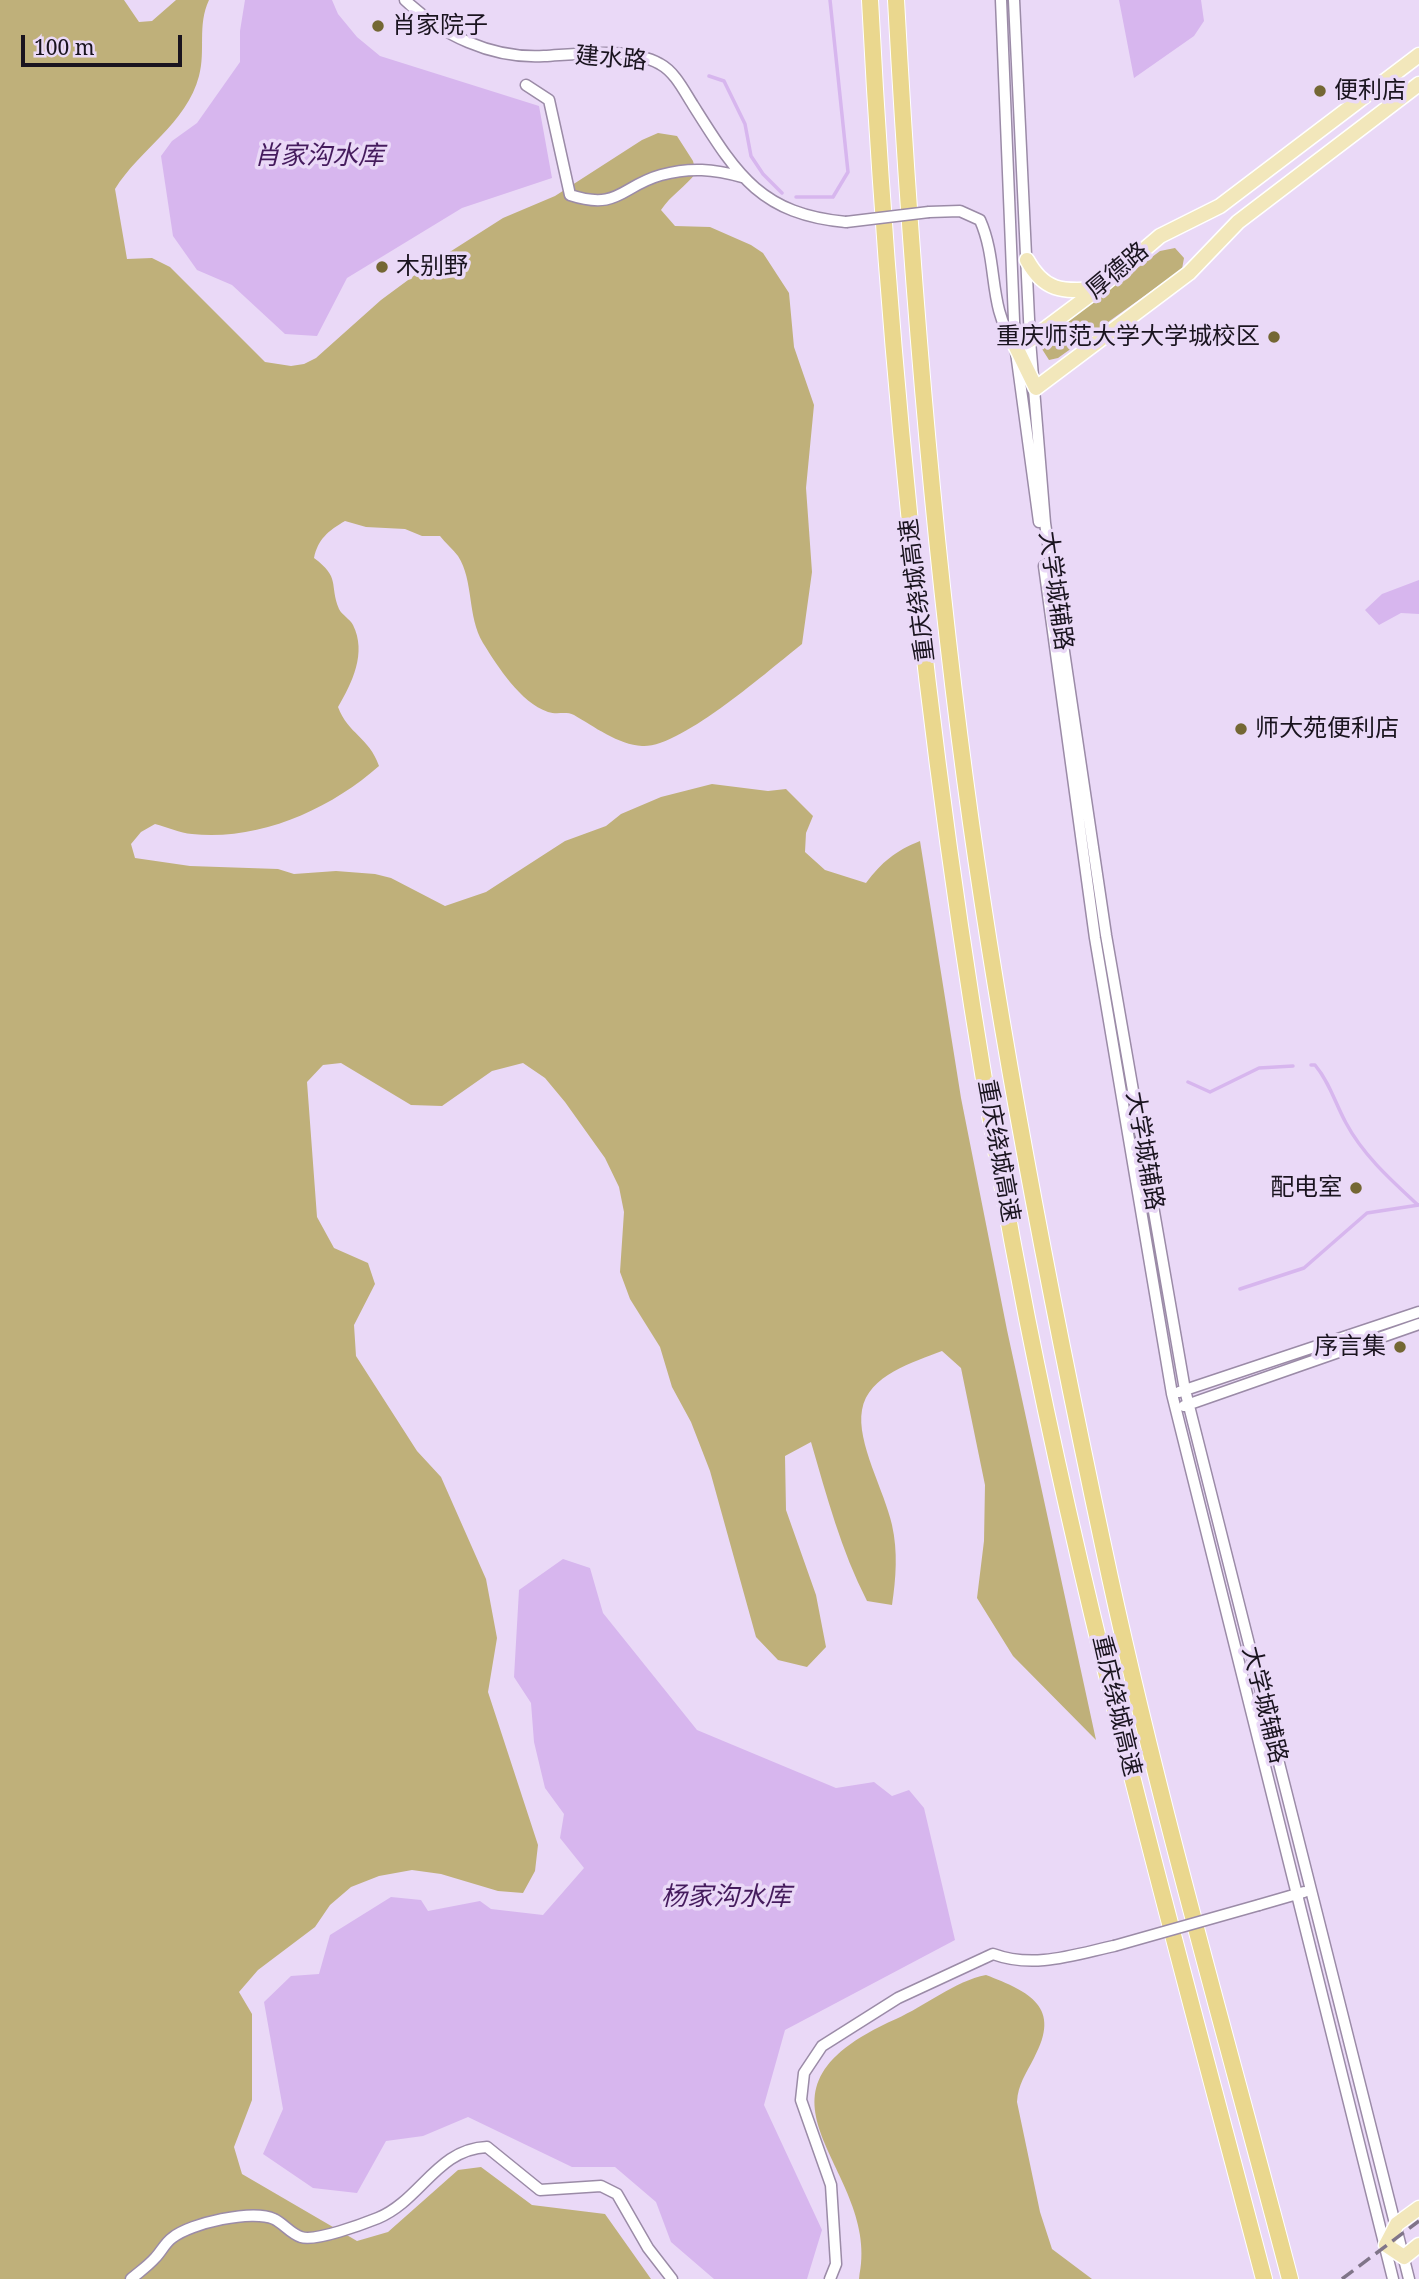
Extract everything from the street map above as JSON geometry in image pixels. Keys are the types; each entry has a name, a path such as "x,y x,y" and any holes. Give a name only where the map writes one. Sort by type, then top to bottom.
{"highway":[{"name":"重庆绕城高速","path":"870,0 877,138 909,520 946,827 987,1089 1027,1319 1081,1558 1139,1802 1264,2279"},
{"name":"重庆绕城高速","path":"896,0 934,516 971,823 1010,1068 1104,1550 1163,1797 1290,2279"}],"main road":[{"name":"厚德路","path":"1015,345 1030,340 1098,289 1160,236 1220,206 1419,55"},
{"name":"厚德路","path":"1036,388 1189,273 1238,222 1419,84"},
{"path":"1027,260 1034,274 1049,287 1075,291 1098,289"},
{"path":"1015,345 1036,388"},
{"path":"1419,2208 1397,2224 1386,2245 1404,2257 1419,2245"}],"street":[{"name":"建水路","path":"405,0 428,22 458,40 540,57 590,52 651,59 663,65 676,79 742,177 763,196 813,219 846,222 960,211 980,220 988,236 1001,325 1015,345"},
{"name":"大学城辅路","path":"1001,0 1015,345 1095,938 1172,1394 1304,1892 1397,2224 1409,2279"},
{"name":"大学城辅路","path":"1014,0 1030,340 1045,523 1104,921 1185,1390 1393,2279"},
{"path":"526,85 550,100 570,195 586,200 609,201 658,176 686,169 715,169 742,177"},
{"path":"1172,1394 1419,1312"},
{"path":"1175,1409 1419,1324"},
{"path":"830,2279 835,2264 831,2185 801,2100 804,2073 822,2046 898,1998 993,1954 1010,1960 1040,1962 1114,1946 1304,1892"},
{"path":"131,2279 153,2261 172,2237 204,2222 260,2215 274,2219 301,2237 317,2237 379,2218 400,2206 449,2159 467,2148 486,2147 540,2190 601,2186 617,2194 649,2248 672,2279"}],"shaded area":[{"path":"0,0 124,0 139,22 152,21 176,0 209,0 203,19 201,67 193,93 173,122 115,189 127,259 152,258 170,267 265,362 291,366 316,358 381,300 423,269 503,218 555,196 642,140 658,133 677,136 693,161 696,173 661,210 675,226 710,227 751,245 763,253 789,293 794,347 814,405 806,488 812,572 802,644 701,722 658,744 633,745 606,734 574,715 548,712 519,692 483,643 475,622 463,566 458,556 440,536 422,536 405,529 366,527 345,521 325,536 314,558 331,576 339,609 352,623 359,646 356,668 338,707 347,724 370,748 379,766 316,809 267,827 217,835 187,833 155,824 141,832 131,844 135,858 190,866 278,869 294,874 336,871 375,874 391,878 445,906 486,892 565,841 606,826 621,814 661,797 712,784 768,791 786,789 813,816 806,833 805,852 825,870 866,883 890,858 920,841 961,1098 1007,1330 1096,1740 1013,1656 977,1598 984,1541 985,1485 961,1368 942,1351 906,1365 883,1379 866,1398 862,1410 863,1437 894,1535 896,1565 892,1605 867,1601 842,1543 811,1442 785,1456 786,1510 816,1595 826,1647 807,1667 778,1660 756,1637 710,1471 691,1422 672,1387 660,1347 630,1299 620,1272 624,1212 619,1187 605,1158 565,1102 545,1078 523,1063 492,1071 442,1106 411,1105 341,1063 323,1065 307,1082 317,1217 334,1248 368,1263 375,1284 354,1325 356,1356 417,1451 441,1477 486,1579 497,1638 488,1692 538,1845 535,1871 523,1893 498,1891 441,1874 412,1870 379,1876 351,1887 330,1905 315,1927 258,1970 239,1992 252,2014 252,2100 234,2147 242,2174 357,2241 388,2232 458,2170 481,2167 532,2205 605,2214 651,2279 0,2279"},
{"path":"1175,248 1184,258 1182,269 1058,358 1049,360 1042,349 1047,336 1160,251"},
{"path":"986,1975 1028,1995 1043,2014 1042,2040 1021,2084 1017,2102 1040,2212 1052,2249 1092,2279 859,2279 861,2239 851,2202 822,2136 815,2106 820,2076 846,2048 952,1988"}],"water":[{"name":"肖家沟水库","path":"245,0 332,0 338,14 357,37 380,56 539,106 552,178 462,208 347,278 317,336 285,334 232,285 197,270 173,236 161,156 172,141 197,123 240,62 240,31"},
{"path":"1119,0 1201,0 1204,21 1194,36 1134,78"},
{"path":"1419,580 1419,614 1401,613 1379,625 1365,610 1382,594"},
{"name":"杨家沟水库","path":"563,1559 590,1568 603,1613 697,1730 836,1788 874,1782 892,1796 909,1790 924,1808 955,1940 785,2030 764,2105 822,2230 807,2279 714,2279 671,2242 656,2202 615,2167 572,2167 468,2117 423,2136 386,2141 357,2193 313,2188 263,2154 283,2109 264,2002 291,1976 319,1974 330,1935 391,1897 421,1900 428,1911 480,1901 491,1909 543,1915 584,1868 560,1838 564,1814 545,1788 534,1742 531,1703 514,1677 519,1590"}],"waterway":[{"path":"796,197 833,197 848,172 830,0"},
{"path":"709,76 724,81 745,124 751,156 763,174 782,193"},
{"path":"1311,1065 1315,1065 1325,1079 1346,1123 1361,1146 1378,1167 1418,1205"},
{"path":"1188,1082 1210,1092 1259,1068 1293,1066"},
{"path":"1240,1289 1304,1268 1367,1213 1419,1205"}],"railway":[{"path":"1342,2279 1419,2221"}],"place":[{"name":"肖家院子","path":"378,26"},
{"name":"便利店","path":"1320,91"},
{"name":"木别野","path":"382,267"},
{"name":"重庆师范大学大学城校区","path":"1274,337"},
{"name":"师大苑便利店","path":"1241,729"},
{"name":"配电室","path":"1356,1188"},
{"name":"序言集","path":"1400,1347"}]}
